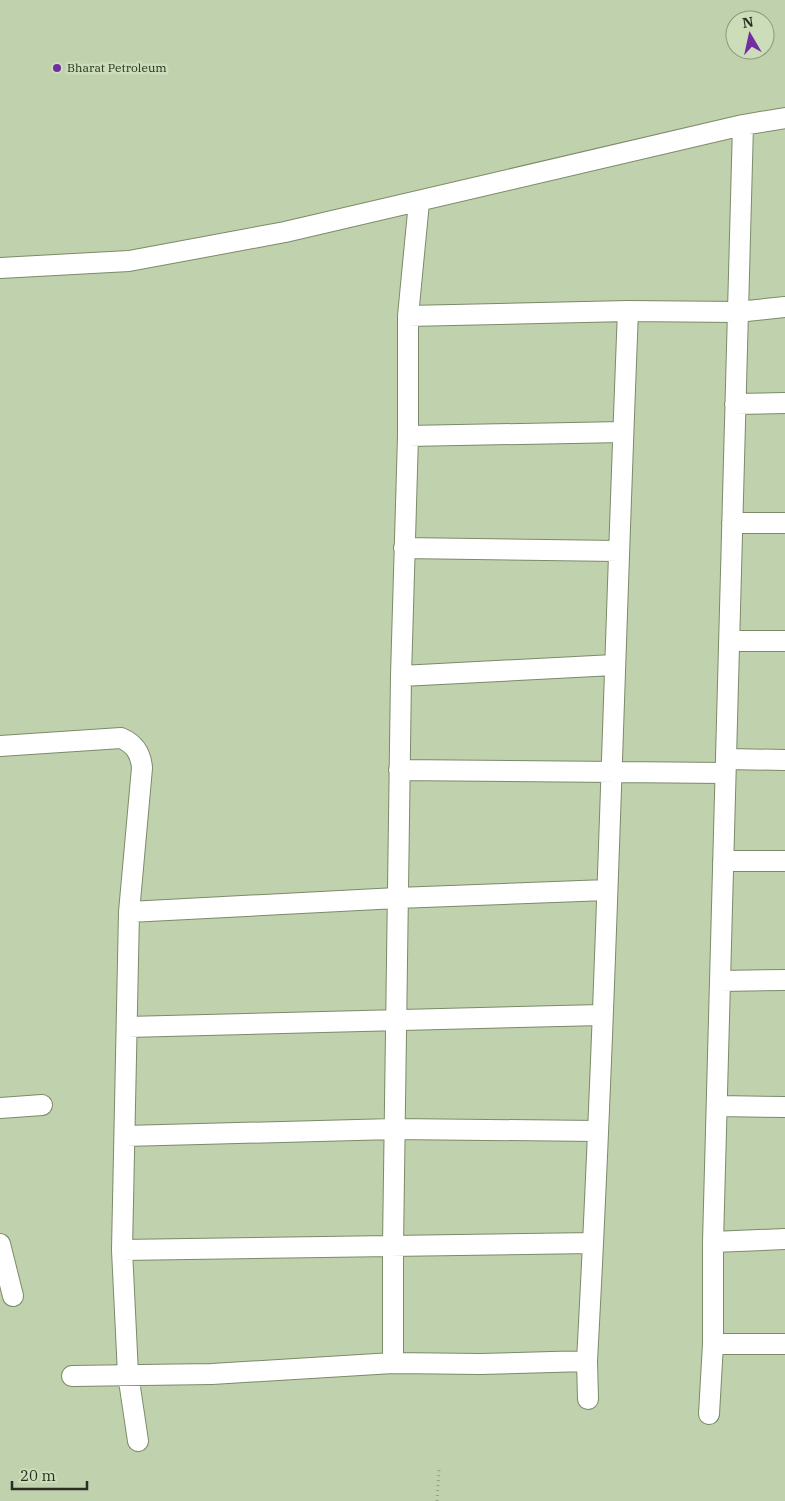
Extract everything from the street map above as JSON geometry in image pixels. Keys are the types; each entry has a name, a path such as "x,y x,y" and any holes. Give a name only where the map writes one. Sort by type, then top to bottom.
{"street":[{"path":"0,268 128,261 285,232 743,125 785,118"},
{"path":"709,1414 713,1344 713,1242 743,125"},
{"path":"394,1363 394,1129 400,676 408,436 408,316 419,202"},
{"path":"408,316 628,311 738,312 785,307"},
{"path":"588,1399 587,1361 608,890 614,666 628,311"},
{"path":"735,404 785,403"},
{"path":"408,436 623,432"},
{"path":"732,523 785,523"},
{"path":"404,548 618,551"},
{"path":"729,641 785,641"},
{"path":"400,676 614,666"},
{"path":"0,746 121,738 134,746 139,754 142,768 129,912 122,1250 128,1374 138,1441"},
{"path":"399,770 611,771 725,766 785,760"},
{"path":"723,861 785,861"},
{"path":"129,912 397,898 608,890"},
{"path":"720,981 785,980"},
{"path":"127,1027 602,1015"},
{"path":"0,1108 42,1105"},
{"path":"717,1106 785,1107"},
{"path":"125,1136 394,1129 597,1131"},
{"path":"713,1242 785,1240"},
{"path":"122,1250 593,1243"},
{"path":"0,1244 13,1296"},
{"path":"713,1344 785,1344"},
{"path":"72,1376 212,1374 394,1363 480,1364 587,1361"}],"path":[{"path":"437,1501 439,1470"}],"place":[{"name":"Bharat Petroleum","path":"57,68"}]}
